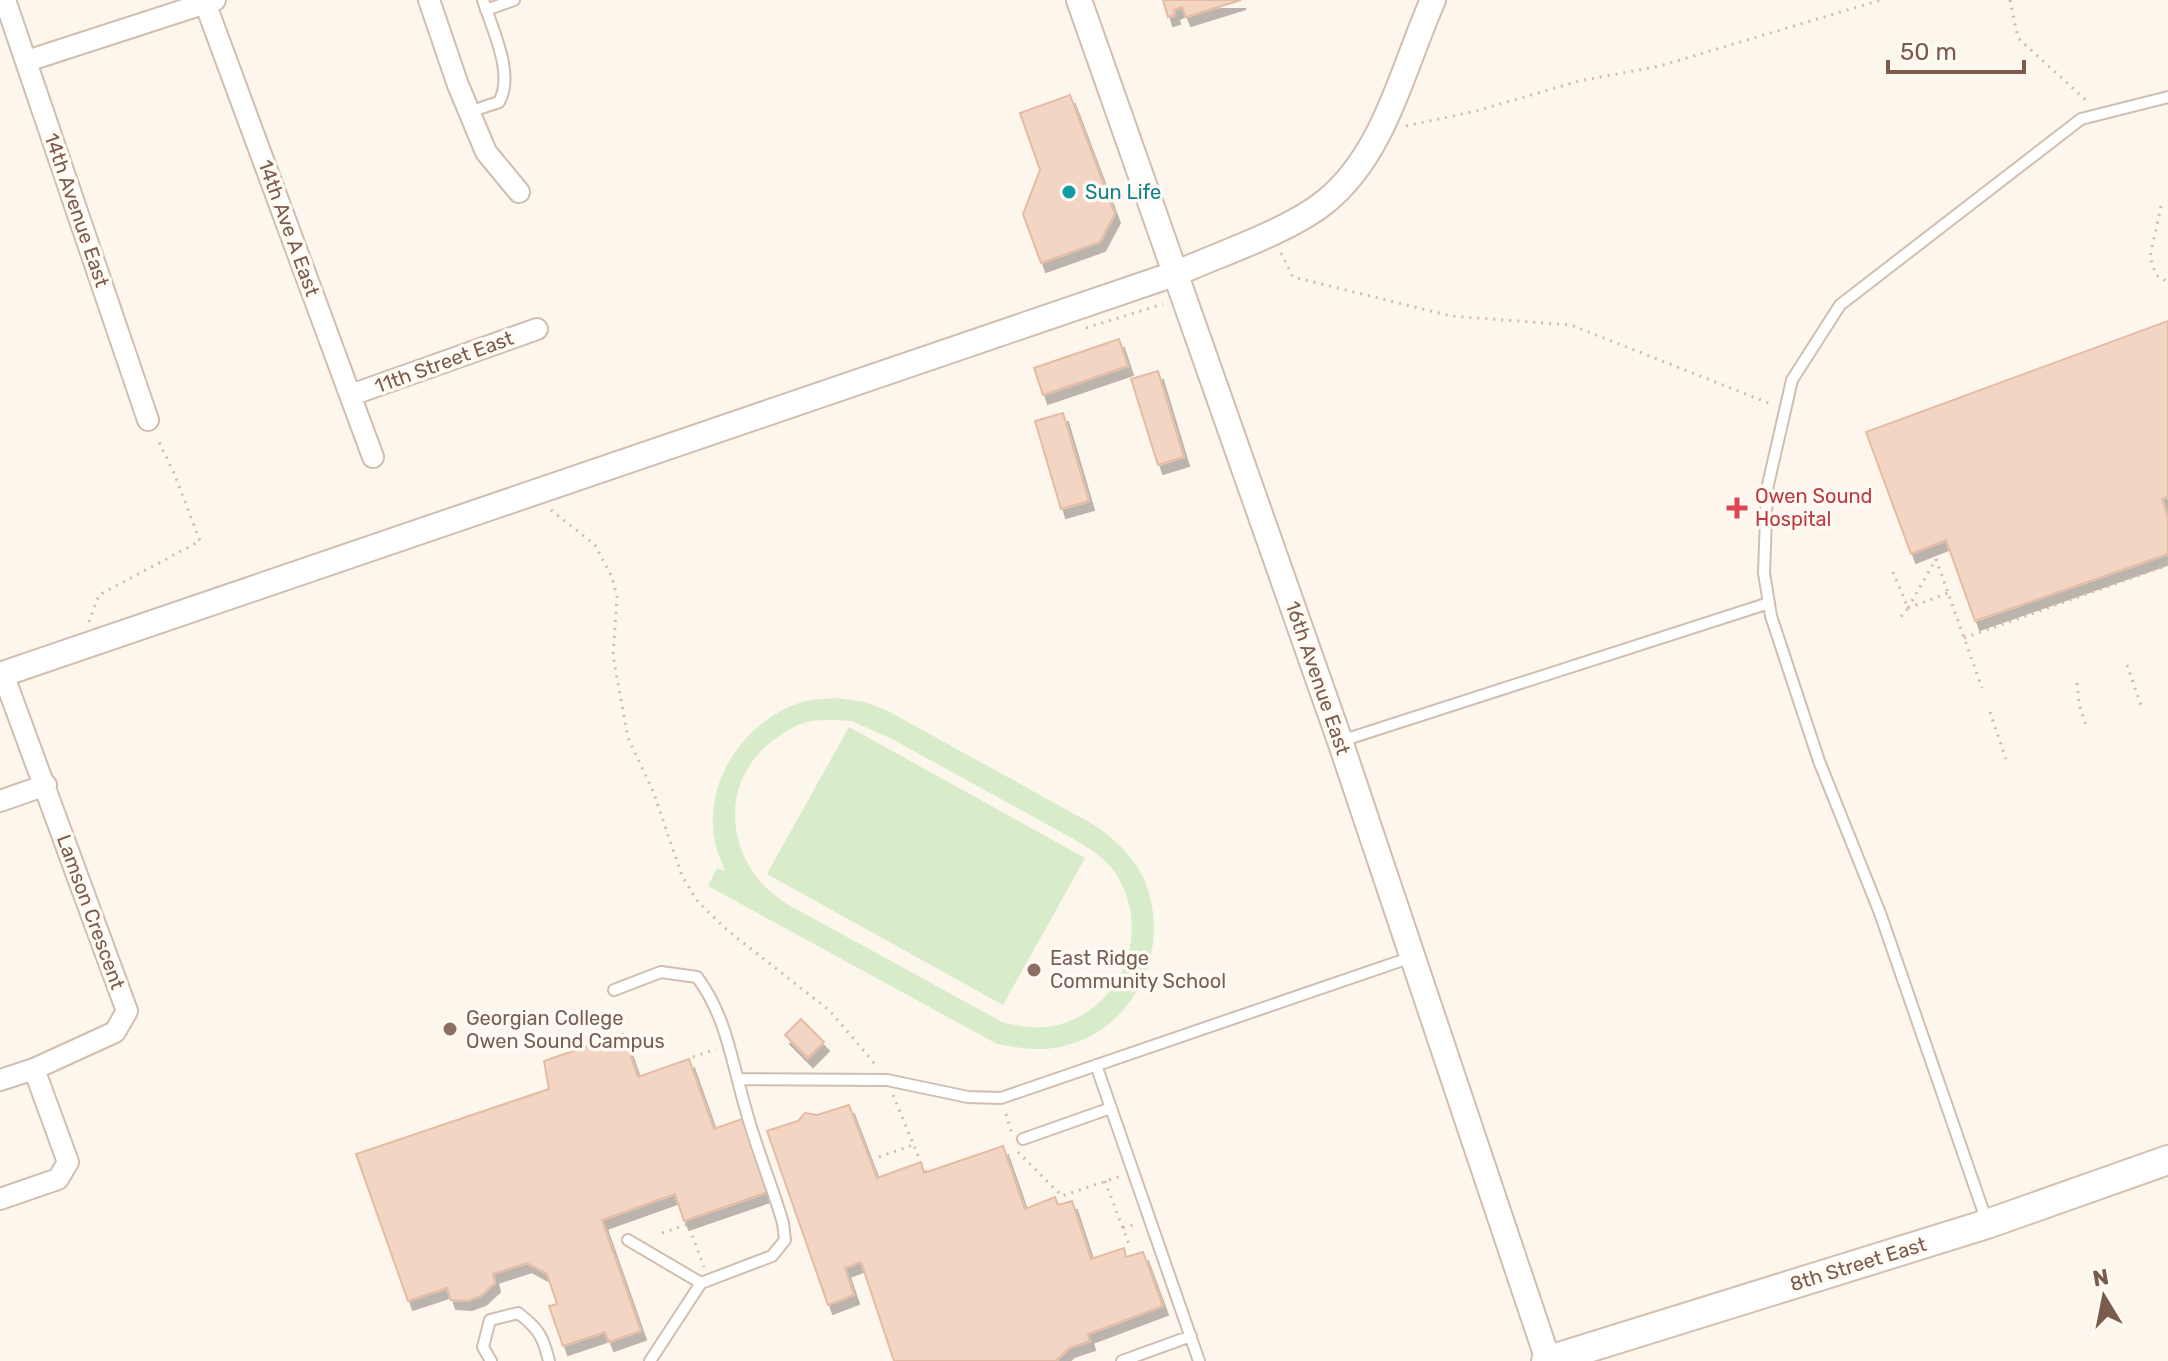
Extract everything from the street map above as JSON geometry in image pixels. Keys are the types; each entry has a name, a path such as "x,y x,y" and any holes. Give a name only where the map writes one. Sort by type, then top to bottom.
{"main road":[{"name":"8th Street East","path":"1547,1361 1987,1224 2168,1160"}],"street":[{"name":"14th Avenue East","path":"5,0 148,420"},
{"path":"429,0 486,152 519,192"},
{"name":"16th Avenue East","path":"1079,0 1340,741 1547,1361"},
{"path":"1,674 1177,273 1295,221 1325,202 1350,175 1377,133 1433,0"},
{"path":"27,61 208,1"},
{"name":"14th Ave A East","path":"208,1 373,457"},
{"name":"11th Street East","path":"351,395 537,329"},
{"name":"Lamson Crescent","path":"0,1080 34,1069 115,1032 127,1011 46,785 1,674"},
{"path":"0,801 46,785"},
{"path":"0,1199 58,1179 68,1162 34,1069"}],"lane":[{"path":"469,112 499,102 505,91 506,75 484,5 514,0"},
{"path":"1987,1224 1880,913 1819,761 1769,603 1764,573 1767,489 1792,380 1840,305 2081,119 2168,97"},
{"path":"1340,741 1769,603"},
{"path":"738,1079 887,1080 968,1097 1001,1098 1412,957"},
{"path":"614,990 661,972 697,977 720,1014 746,1112 783,1223 785,1240 772,1256 705,1281 650,1361"},
{"path":"1096,1065 1199,1361"},
{"path":"1018,1138 1111,1108"},
{"path":"628,1240 705,1281"},
{"path":"491,1361 483,1347 490,1320 518,1313 536,1327 549,1361"},
{"path":"1122,1361 1191,1336"}],"path":[{"path":"1377,133 1476,111 1579,81 1660,66 1881,0"},
{"path":"2010,0 2018,38 2101,114"},
{"path":"2161,206 2150,257 2156,275 2168,282"},
{"path":"1270,232 1293,277 1451,316 1571,325 1785,409"},
{"path":"84,634 99,595 200,541 174,473 148,420"},
{"path":"550,508 595,545 612,577 617,597 613,656 628,738 653,791 682,876 698,902 727,930 830,1011 854,1037 887,1080 919,1158"},
{"path":"1900,618 1936,559 1982,688"},
{"path":"1964,638 2168,565"},
{"path":"1893,572 1908,608"},
{"path":"1908,608 1948,593"},
{"path":"2127,665 2142,708"},
{"path":"2077,683 2077,695 2087,728"},
{"path":"1990,712 2006,759"},
{"path":"693,1057 729,1044"},
{"path":"1006,1114 1018,1138"},
{"path":"879,1157 914,1145"},
{"path":"1016,1150 1062,1196 1134,1172"},
{"path":"1105,1181 1130,1247"},
{"path":"662,1233 688,1224 705,1281"}],"green space":[{"path":"836,698 865,702 888,711 1096,826 1128,854 1142,875 1151,901 1154,927 1151,954 1143,979 1130,1002 1112,1021 1090,1036 1056,1048 1030,1049 997,1044 708,886 717,868 725,871 716,846 713,820 715,798 732,758 745,740 779,712 803,702","holes":["811,721 852,721 892,739 1077,841 1110,866 1128,900 1132,923 1130,946 1112,988 1096,1005 1076,1018 1053,1026 1004,1023 787,904 767,889 741,849 736,826 736,803 742,781 754,760 772,741 790,729"]},
{"path":"849,727 1085,858 1003,1005 767,874"}],"building":[{"path":"1163,0 1241,0 1186,17 1182,7 1174,10 1175,15 1168,17"},
{"name":"Sun Life","path":"1070,95 1115,214 1100,242 1041,263 1023,214 1040,170 1020,113"},
{"path":"2168,321 2168,497 2162,499 2168,517 2168,554 1975,621 1946,540 1911,554 1866,432"},
{"path":"1119,339 1128,366 1043,395 1034,368"},
{"path":"1158,371 1184,457 1158,465 1131,379"},
{"path":"1063,413 1089,501 1061,509 1035,421"},
{"path":"801,1019 824,1042 808,1058 785,1035"},
{"name":"Georgian College Owen Sound Campus","path":"623,1034 638,1077 689,1059 714,1129 742,1119 768,1192 684,1221 675,1194 602,1220 641,1331 609,1342 605,1332 563,1346 549,1306 557,1304 547,1274 527,1263 493,1274 495,1283 481,1296 467,1301 451,1300 447,1288 408,1301 356,1154 549,1089 544,1061"},
{"path":"849,1105 877,1178 921,1162 924,1173 1003,1146 1025,1209 1055,1197 1058,1205 1072,1201 1091,1259 1124,1248 1126,1257 1143,1252 1163,1306 1088,1334 1090,1341 1069,1348 1056,1361 894,1361 861,1262 845,1268 854,1295 828,1305 767,1131 798,1121 805,1113 817,1115"}],"place":[{"name":"Sun Life","path":"1069,192"},
{"name":"Owen Sound Hospital","path":"1737,508"},
{"name":"East Ridge Community School","path":"1034,970"},
{"name":"Georgian College Owen Sound Campus","path":"450,1029"}]}
